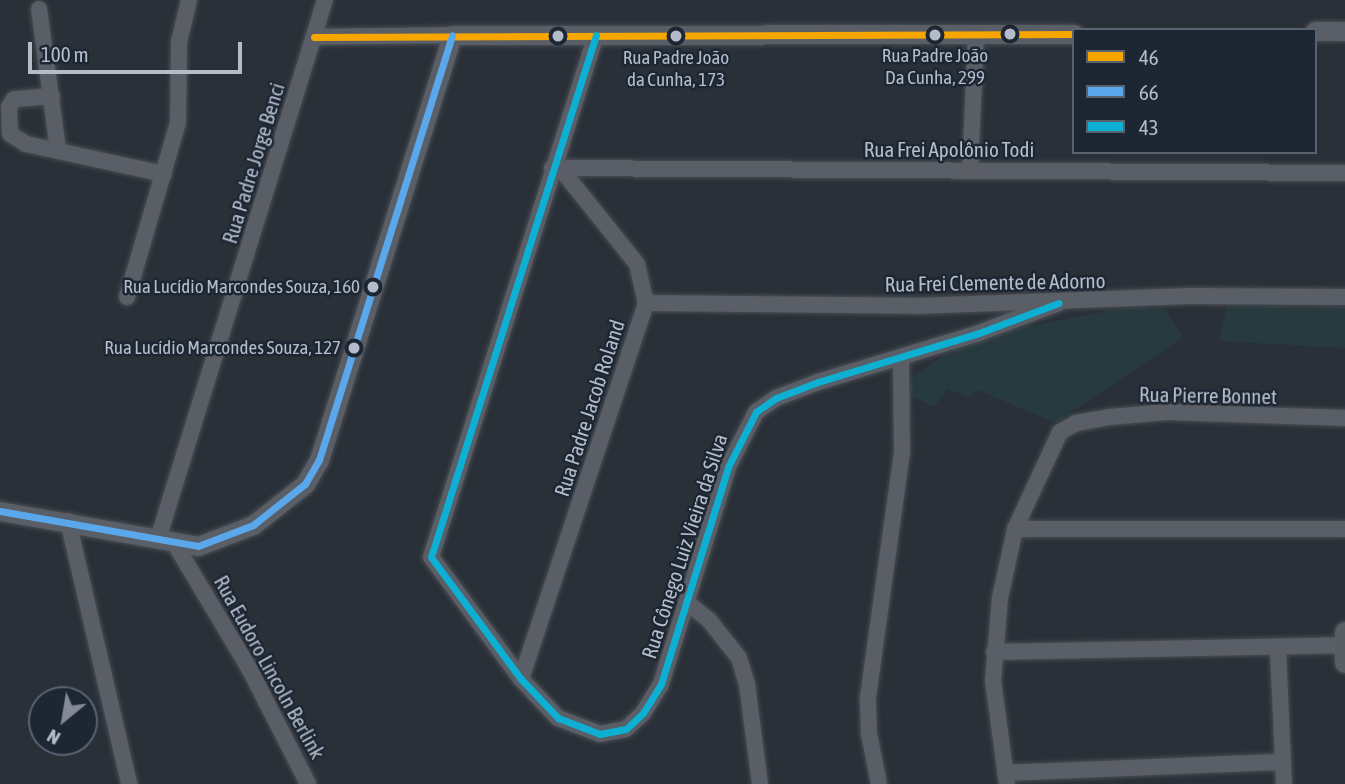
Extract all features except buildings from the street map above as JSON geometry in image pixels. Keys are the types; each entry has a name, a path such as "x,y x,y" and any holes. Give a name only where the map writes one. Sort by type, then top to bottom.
{"street":[{"path":"127,297 178,123 180,42 189,0"},
{"name":"Rua Padre Jorge Benci","path":"167,542 325,0"},
{"path":"39,9 58,150"},
{"path":"1317,31 1345,31"},
{"path":"314,37 1072,34"},
{"path":"0,510 198,546 222,540 253,525 305,484 318,460 452,35"},
{"path":"556,169 596,35"},
{"path":"970,169 976,35"},
{"path":"52,96 14,99 7,125 17,140 164,174"},
{"name":"Rua Frei Apolônio Todi","path":"556,169 1345,173"},
{"name":"Rua Padre Jacob Roland","path":"521,680 646,303 637,264 556,169"},
{"name":"Rua Cônego Luiz Vieira da Silva","path":"556,169 431,557 521,680 558,718 580,730 600,734 626,729 643,713 661,684 689,604 728,467 744,428 756,412 776,398 818,382 901,358 1059,303"},
{"name":"Rua Frei Clemente de Adorno","path":"646,303 1059,303 1191,296 1345,297"},
{"path":"879,784 869,734 868,697 902,453 901,358"},
{"name":"Rua Pierre Bonnet","path":"1006,779 996,715 994,652 1014,529 1051,445 1060,432 1076,423 1167,412 1345,418"},
{"path":"68,521 129,784"},
{"path":"1014,529 1345,529"},
{"name":"Rua Eudoro Lincoln Berlink","path":"167,542 249,668 308,784"},
{"path":"689,604 709,620 739,658 747,684 760,784"},
{"path":"994,652 1344,647"},
{"path":"1278,648 1284,784"},
{"path":"1006,779 1283,762"}],"green space":[{"path":"1227,306 1345,307 1345,348 1219,341"},
{"path":"1128,307 1164,309 1183,337 1055,423 978,390 968,397 947,389 934,407 907,394 913,377 950,351 1003,331"}],"transit line":[{"name":"46","path":"314,37 1072,34"},
{"name":"66","path":"0,511 198,546 253,525 305,484 319,460 452,35"},
{"name":"43","path":"596,35 431,557 521,679 558,718 600,734 626,729 643,713 661,684 728,467 756,412 776,398 818,382 979,333 1059,303"}],"place":[{"name":"Rua Padre João Da Cunha, 299","path":"935,35"},
{"name":"Rua Padre João da Cunha, 173","path":"676,36"},
{"name":"Rua Lucídio Marcondes Souza, 160","path":"373,287"},
{"name":"Rua Lucídio Marcondes Souza, 127","path":"354,348"}]}
